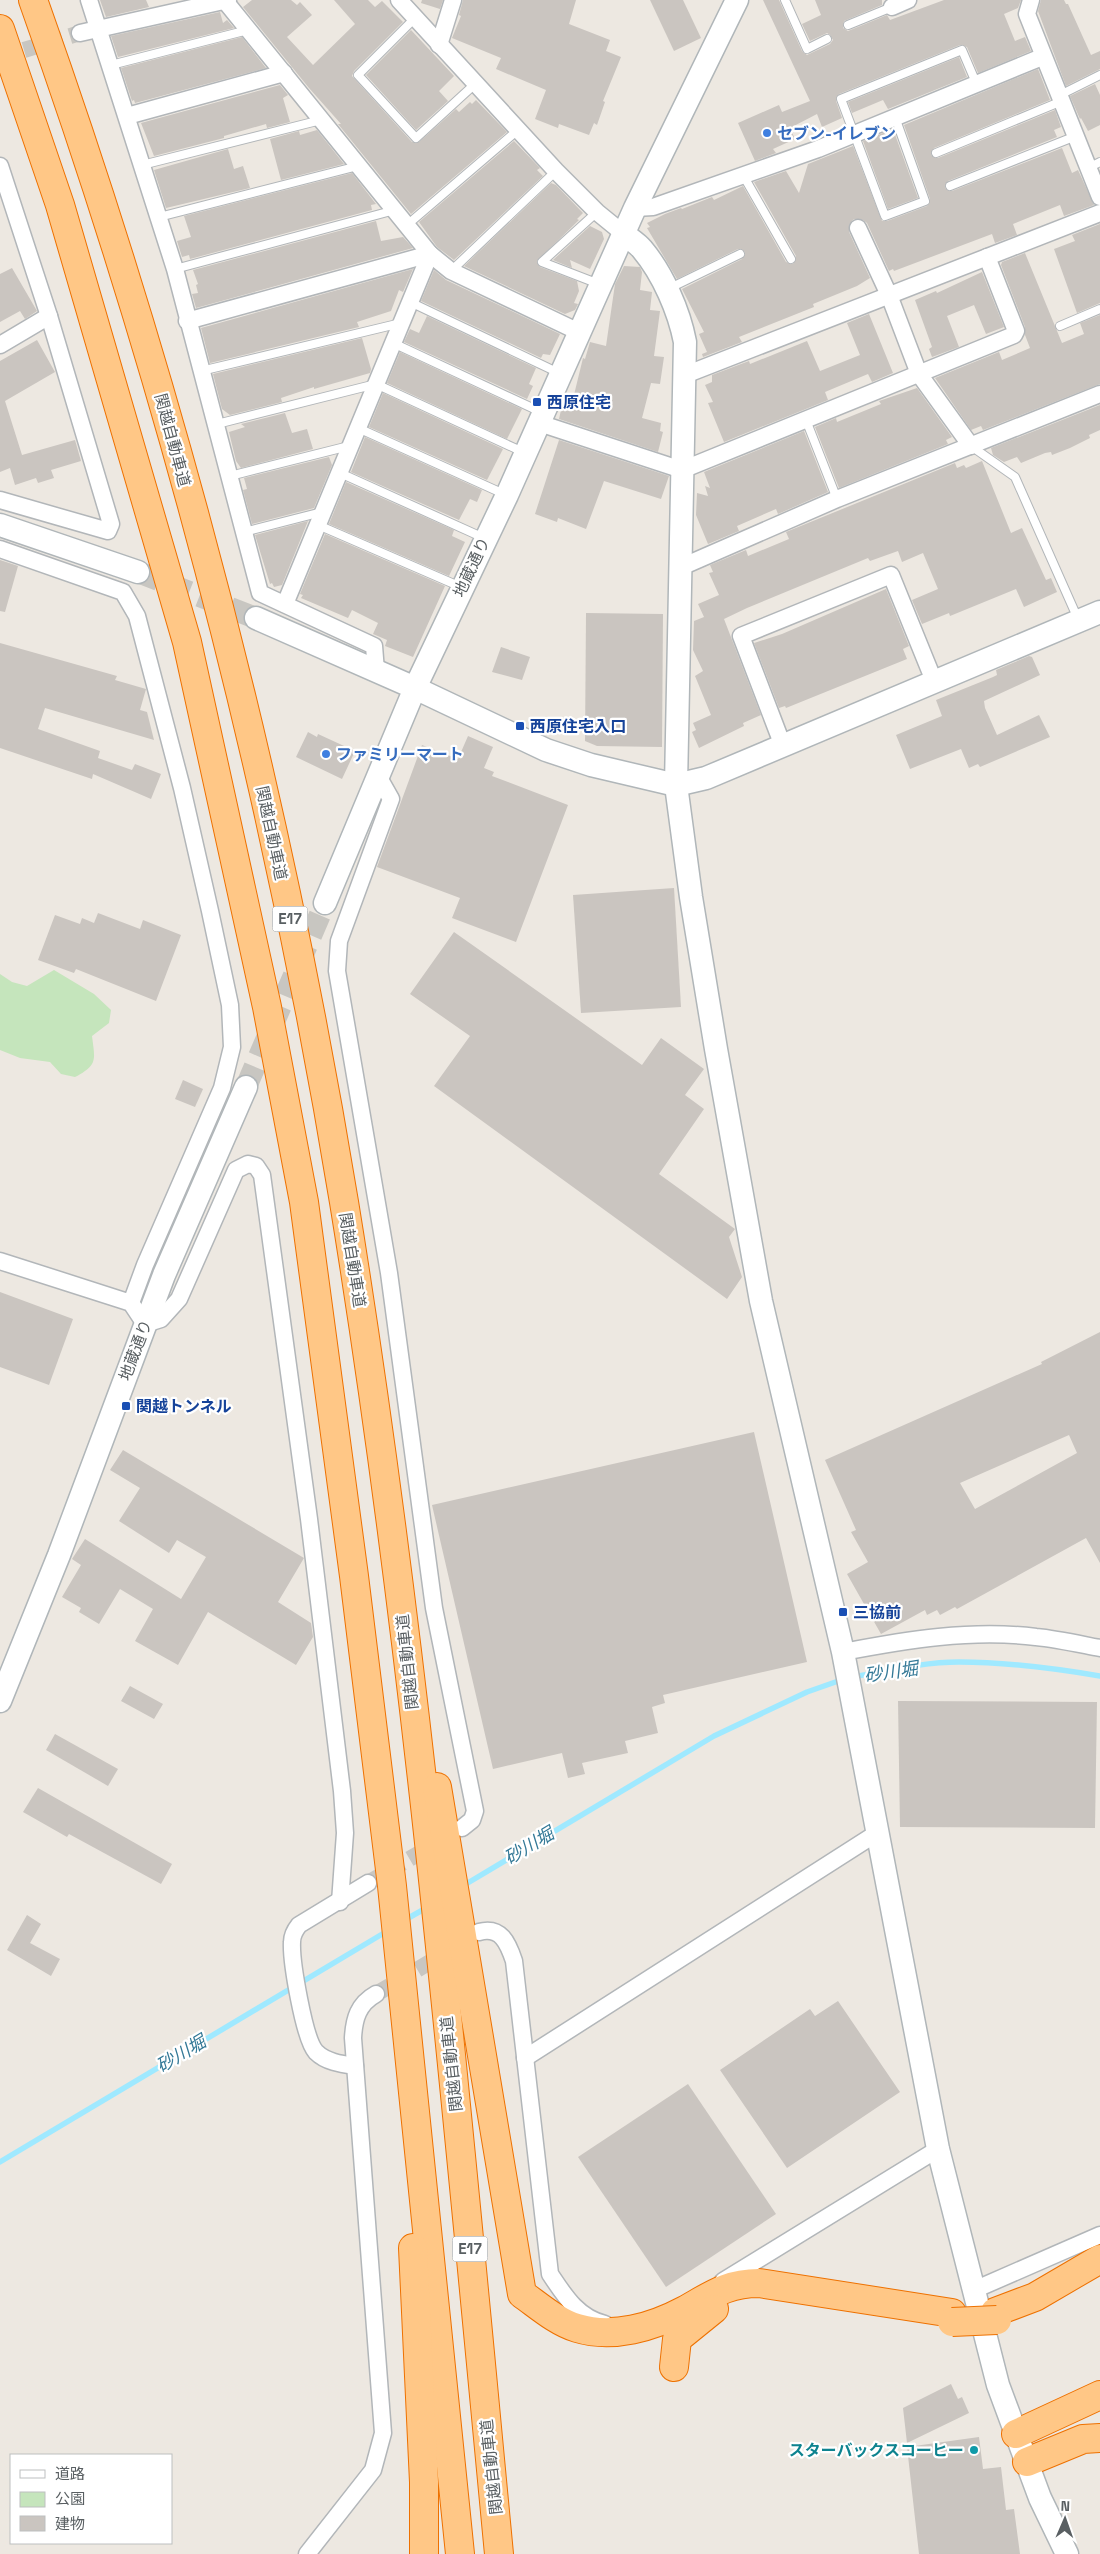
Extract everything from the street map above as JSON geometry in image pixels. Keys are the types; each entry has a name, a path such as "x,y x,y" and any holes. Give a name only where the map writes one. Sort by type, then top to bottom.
{"highway":[{"name":"関越自動車道","path":"33,0 100,192 166,412 225,633 258,768 306,997 343,1197 372,1385 397,1572 447,1846 460,1936 499,2554"},
{"name":"E17","path":"0,29 60,205 187,642 249,921 304,1202 348,1526 380,1885 401,1971 460,2554"},
{"path":"460,1936 522,2294 560,2320 576,2328 594,2332 643,2328 739,2283 759,2283 952,2318"},
{"path":"414,2097 412,2256 424,2482 424,2554"},
{"path":"996,2316 1034,2297 1100,2259"},
{"path":"674,2367 677,2339 722,2302 739,2297 788,2295 919,2319 996,2316 1038,2306 1100,2276"},
{"path":"1016,2434 1100,2395"},
{"path":"1027,2462 1083,2439 1100,2438"}],"street":[{"path":"89,0 175,269 187,321 217,424 260,593 374,646 376,671"},
{"path":"80,33 164,7 226,0 248,30 430,254 451,271 579,332"},
{"path":"398,0 556,171 597,212 642,249 666,290 682,326 685,342 685,375 679,568 676,786 692,906 761,1301 844,1656 938,2149 998,2385 1040,2498 1067,2554"},
{"path":"439,45 453,0"},
{"name":"地蔵通り","path":"324,903 415,688 507,495 635,208 737,0"},
{"path":"890,3 908,0"},
{"path":"1031,0 1027,14 1042,57 1076,136 1094,165 1100,197"},
{"path":"635,208 653,207 854,134 1042,57"},
{"path":"127,116 284,74"},
{"path":"0,166 49,316 111,524 108,531 0,500"},
{"path":"685,375 1100,213"},
{"path":"858,228 888,295 919,374 971,446"},
{"path":"285,604 430,254"},
{"path":"187,321 430,254"},
{"path":"541,418 682,470 1014,334 1016,331 988,257"},
{"path":"0,345 49,316"},
{"path":"679,568 837,500 1100,394"},
{"path":"0,525 138,572"},
{"path":"0,549 123,592 137,616 182,788 230,1006 232,1047 222,1088 144,1265 131,1303"},
{"path":"783,746 741,636 891,574 934,681"},
{"path":"256,618 415,688 546,750 591,765 676,786 706,778 1100,612"},
{"path":"378,776 391,799 339,941 337,971 389,1273 434,1608 475,1811 472,1820 447,1846"},
{"name":"地蔵通り","path":"0,1701 58,1555 164,1275 246,1087"},
{"path":"0,1261 131,1303 145,1324 161,1319 179,1300 236,1170 248,1164 256,1166 262,1175 342,1791 345,1833 340,1902"},
{"path":"844,1656 908,1640 982,1635 1035,1637 1100,1648"},
{"path":"525,2058 877,1833"},
{"path":"355,2066 331,2062 315,2051 310,2043 301,2008 294,1959 293,1932 299,1925 340,1902 380,1885"},
{"path":"460,1936 487,1930 503,1936 509,1943 514,1961 550,2274 563,2294 580,2313 602,2324 638,2326 674,2312 938,2149"},
{"path":"306,2554 373,2470 383,2433 353,2038 357,2012 369,1998 376,1994"},
{"path":"974,2290 1100,2235"}],"lane":[{"path":"785,0 807,49 827,39"},
{"path":"848,25 890,3"},
{"path":"414,19 358,75 416,138 475,84"},
{"path":"111,65 248,30"},
{"path":"895,117 925,201 884,216 841,99 962,50 977,85"},
{"path":"936,153 1061,98 1100,75"},
{"path":"142,165 322,120"},
{"path":"407,225 518,130"},
{"path":"950,186 1076,136"},
{"path":"158,217 358,165"},
{"path":"451,271 556,171"},
{"path":"743,175 791,259"},
{"path":"175,269 395,210"},
{"path":"597,212 542,262 601,285"},
{"path":"666,290 740,254"},
{"path":"410,302 560,374"},
{"path":"1060,326 1100,309"},
{"path":"201,371 401,323"},
{"path":"393,342 541,418"},
{"path":"217,424 376,384 525,454"},
{"path":"806,420 837,500"},
{"path":"358,428 507,495"},
{"path":"230,476 350,446"},
{"path":"971,446 1015,477 1078,620"},
{"path":"340,473 485,538"},
{"path":"244,532 321,518 462,588"}],"green space":[{"path":"54,970 94,994 111,1010 109,1023 92,1036 94,1056 91,1065 75,1077 61,1074 50,1062 20,1058 0,1050 0,974 12,982 27,986"}],"building":[{"path":"100,0 146,0 149,7 106,17"},
{"path":"252,0 291,0 297,5 300,2 312,15 287,37 313,65 355,24 334,0 368,0 375,7 382,1 403,22 354,71 352,76 412,142 419,142 456,109 459,112 470,102 472,104 476,100 507,132 411,214 338,124 341,124 243,7"},
{"path":"422,0 443,0 440,9 421,3"},
{"path":"463,0 576,0 569,24 610,40 606,51 621,57 603,101 605,102 597,125 594,123 589,135 559,124 558,128 535,119 546,90 496,69 501,58 452,38 461,16 459,15"},
{"path":"650,0 683,0 701,38 674,51"},
{"path":"763,0 779,0 802,51 807,55 830,44 833,40 827,33 810,41 802,24 821,15 815,0 882,0 882,5 844,21 843,28 848,31 887,15 890,20 944,0 1021,0 1018,8 1004,14 1015,41 1025,37 1031,51 978,73 967,47 960,45 839,94 836,101 842,118 822,127 817,114 790,128 795,139 773,149 776,153 755,161 738,123 779,105 782,112 810,101"},
{"path":"1041,0 1064,0 1068,4 1091,55 1100,51 1100,69 1066,86 1038,11"},
{"path":"220,12 223,23 227,20 234,28 118,57 111,36"},
{"path":"411,30 454,76 439,91 448,101 416,130 366,75"},
{"path":"242,37 266,68 135,103 134,100 132,101 121,68"},
{"path":"959,57 967,77 888,109 883,100 852,113 848,102"},
{"path":"1038,69 1050,100 934,148 931,155 938,158 1055,110 1061,127 1054,130 1057,137 948,181 945,188 952,191 1062,148 1072,173 1078,170 1094,205 1064,216 1060,205 1013,224 1017,235 995,243 992,234 894,271 893,269 889,271 867,223 863,220 854,219 850,223 849,232 870,278 857,286 813,304 814,307 739,337 742,342 703,357 702,354 707,352 699,334 704,332 682,289 742,259 745,252 738,249 677,279 647,228 650,227 647,223 665,214 712,197 714,200 743,186 786,262 793,264 796,256 754,182 786,171 799,193 808,164 853,146 882,221 887,221 927,206 930,199 904,125"},
{"path":"1095,84 1100,95 1100,125 1088,131 1080,119 1070,96"},
{"path":"280,85 288,95 283,98 290,122 267,128 266,124 224,136 224,138 154,156 141,123"},
{"path":"893,129 918,198 888,209 863,141"},
{"path":"317,130 344,164 281,180 270,139 299,131 300,135"},
{"path":"514,141 540,168 537,170 543,176 454,260 437,247 419,222"},
{"path":"228,149 234,169 243,166 250,188 166,208 154,170"},
{"path":"352,173 376,204 371,205 372,210 190,259 189,255 182,257 177,241 191,237 184,216"},
{"path":"551,183 556,185 583,213 577,219 579,220 537,261 540,267 577,281 579,291 574,303 578,304 575,310 565,314 464,266"},
{"path":"376,221 381,241 403,237 413,248 196,308 192,294 198,293 196,285 198,284 193,270"},
{"path":"1100,224 1100,303 1077,313 1054,249 1075,241 1072,235"},
{"path":"590,226 602,232 604,239 590,269 570,260 572,268 553,260"},
{"path":"1025,253 1062,343 1084,334 1080,323 1100,315 1100,384 983,430 981,426 971,430 935,378 999,352 1002,360 1030,348 1025,335 1025,327 1001,265 1002,262"},
{"path":"624,266 640,267 642,272 640,290 652,292 650,310 660,311 654,356 664,357 660,384 651,383 642,418 661,423 660,431 663,432 658,452 559,419 563,401 572,403 583,358 585,359 590,342 606,346 615,284"},
{"path":"12,268 37,311 25,319 20,311 0,322 0,274"},
{"path":"413,269 403,292 399,290 391,311 357,322 359,327 210,363 201,328"},
{"path":"434,270 446,280 560,334 550,355 543,354 541,358 421,301"},
{"path":"982,272 1004,327 986,334 974,305 947,316 959,347 932,357 929,349 932,347 915,300 936,291 937,293"},
{"path":"869,314 893,373 872,382 868,374 825,392 828,400 724,442 708,403 713,402 705,385 712,382 712,375 749,361 750,364 807,341 820,371 860,355 847,323"},
{"path":"427,316 536,368 529,384 533,386 527,399 404,342 410,329 419,333"},
{"path":"362,338 371,369 370,373 314,389 314,387 281,398 282,402 230,415 222,409 213,374"},
{"path":"37,340 55,372 5,401 22,455 75,440 81,461 51,470 54,478 38,483 36,478 15,485 10,468 0,472 0,361"},
{"path":"400,352 522,409 507,439 387,383"},
{"path":"917,388 952,437 946,440 948,444 839,488 815,427 836,418 837,422 881,404 879,401"},
{"path":"383,393 503,449 487,480 369,427"},
{"path":"1100,405 1100,430 1089,435 1090,438 1070,448 1052,455 1051,452 1045,453 1021,463 1017,457 1004,462 993,455 991,448"},
{"path":"285,413 292,433 307,429 313,449 241,468 236,461 229,432 245,427 241,424"},
{"path":"804,431 828,492 778,514 776,509 737,526 739,531 708,544 696,515 697,493 708,496 705,486 710,488 704,472"},
{"path":"365,437 482,490 477,502 470,499 459,520 351,472"},
{"path":"559,440 669,476 661,499 604,481 586,529 558,518 557,522 535,514"},
{"path":"329,457 332,465 314,508 252,524 243,490 247,489 244,478"},
{"path":"982,461 1011,533 1022,528 1046,580 1051,578 1057,592 1024,607 1016,589 950,616 949,613 922,624 912,600 938,589 923,553 902,562 898,551 870,561 868,558 747,608 724,619 761,715 743,723 744,726 699,748 692,732 696,730 693,723 711,715 695,676 703,671 693,650 694,621 704,617 698,604 719,595 709,573 713,572 710,565 746,550 748,556 789,539 786,532 955,463 957,468 964,465 966,468"},
{"path":"346,482 454,530 452,536 465,542 449,576 329,524"},
{"path":"308,521 282,585 274,587 272,583 270,584 255,535"},
{"path":"325,534 445,586 413,657 385,646 387,640 373,634 378,623 352,610 348,618 301,598 303,595 300,594"},
{"path":"0,560 18,566 5,612 0,611"},
{"path":"886,589 909,646 903,649 907,659 786,708 785,706 779,708 754,643 782,634"},
{"path":"586,613 663,614 662,747 597,746 585,741"},
{"path":"0,643 117,676 115,680 146,689 140,710 147,712 154,740 45,708 38,729 100,751 98,758 132,770 135,764 161,774 151,799 93,774 92,779 0,748"},
{"path":"501,647 530,657 522,680 492,672"},
{"path":"1029,656 1032,657 1040,675 984,701 985,708 997,735 1039,715 1050,737 980,767 978,764 969,768 961,749 910,769 896,735 942,716 936,700 993,677 997,675 996,670"},
{"name":"ファミリーマート","path":"308,732 317,737 318,734 355,751 342,779 296,757"},
{"path":"468,736 493,747 484,768 494,772 492,776 568,805 516,942 452,918 460,898 377,867 422,745 458,759"},
{"path":"674,888 681,1007 581,1013 573,895"},
{"path":"98,913 140,929 143,920 181,935 156,1001 76,969 74,973 38,960 55,915 80,924 82,918 94,923"},
{"path":"454,932 642,1065 661,1038 704,1069 685,1095 704,1109 659,1174 735,1229 729,1237 742,1277 727,1299 434,1086 470,1036 410,994"},
{"path":"183,1080 203,1089 195,1107 175,1099"},
{"path":"0,1292 73,1319 49,1385 0,1367"},
{"path":"1100,1332 1100,1563 1086,1538 957,1609 955,1607 940,1615 937,1610 927,1615 925,1610 881,1634 847,1574 868,1562 851,1532 856,1530 825,1460 1042,1364 1041,1362","holes":["1069,1435 1077,1453 975,1509 960,1483"]},
{"path":"754,1432 807,1662 663,1695 665,1703 652,1707 658,1733 625,1741 628,1753 582,1763 585,1774 568,1778 562,1753 493,1769 432,1505"},
{"path":"123,1450 304,1558 278,1602 311,1623 313,1637 296,1665 208,1612 178,1665 135,1641 153,1609 120,1589 99,1624 79,1612 81,1608 62,1597 81,1565 72,1559 85,1539 181,1599 206,1557 177,1540 169,1553 119,1521 140,1488 110,1470"},
{"path":"130,1686 163,1704 154,1719 121,1701"},
{"path":"898,1701 1097,1702 1095,1828 900,1827"},
{"path":"55,1734 118,1769 108,1786 46,1750"},
{"path":"38,1788 172,1864 161,1884 69,1834 67,1837 23,1812"},
{"path":"27,1915 41,1924 30,1943 60,1959 51,1976 7,1950"},
{"path":"838,2001 900,2092 787,2168 720,2070 810,2009 815,2016"},
{"path":"688,2084 776,2214 666,2287 578,2157"},
{"path":"951,2384 958,2399 962,2397 969,2413 907,2443 903,2408"},
{"path":"979,2437 983,2469 1001,2467 1006,2510 1014,2509 1020,2554 919,2554 907,2447"}],"waterway":[{"name":"砂川堀","path":"853,1677 946,1662 1030,1666 1100,1676"},
{"name":"砂川堀","path":"461,1887 714,1736 807,1692 844,1679"},
{"name":"砂川堀","path":"403,1921 428,1907"},
{"name":"砂川堀","path":"0,2162 389,1930"}],"tunnel":[{"path":"1,57 80,33"},
{"path":"138,572 256,618"},
{"path":"246,1087 325,903"},
{"path":"368,1883 435,1844"},
{"path":"376,1994 447,1952"}],"place":[{"name":"セブン-イレブン","path":"767,133"},
{"name":"西原住宅","path":"537,402"},
{"name":"西原住宅入口","path":"520,726"},
{"name":"ファミリーマート","path":"326,754"},
{"name":"関越トンネル","path":"126,1406"},
{"name":"三協前","path":"843,1612"},
{"name":"スターバックスコーヒー","path":"974,2450"}]}
